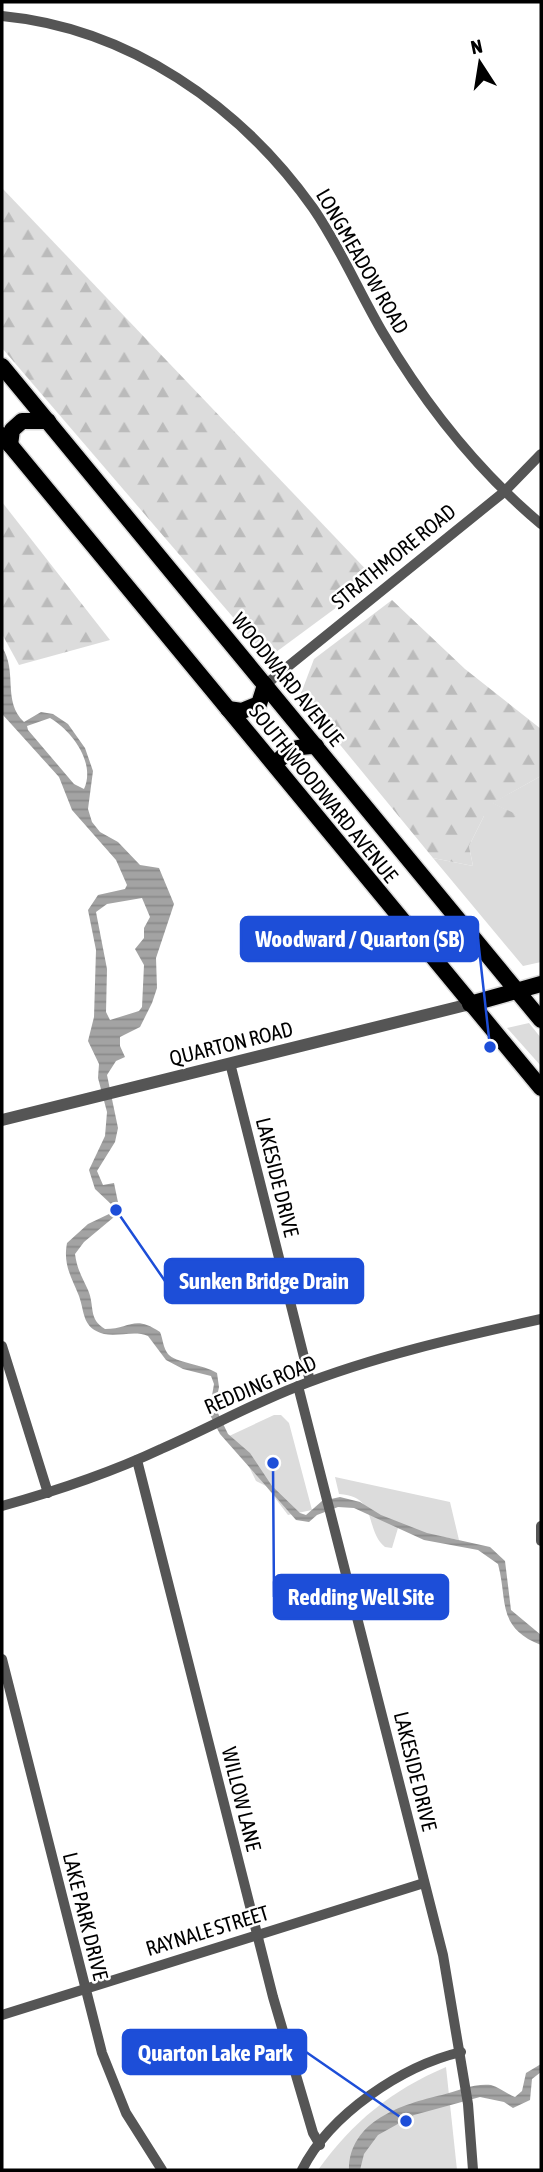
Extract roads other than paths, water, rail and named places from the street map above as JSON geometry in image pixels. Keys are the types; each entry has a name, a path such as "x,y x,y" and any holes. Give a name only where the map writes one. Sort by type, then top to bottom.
{"main road":[{"name":"WOODWARD AVENUE","path":"2,366 541,1020"},
{"path":"48,421 22,421 6,440 228,709 242,711 259,704 265,685"},
{"name":"SOUTH WOODWARD AVENUE","path":"228,709 470,1004"},
{"path":"275,765 283,754 299,746 316,746"},
{"path":"541,984 470,1004 541,1088"}],"street":[{"name":"LONGMEADOW ROAD","path":"2,16 66,26 118,46 180,78 237,123 314,210 408,373 464,446 504,492 541,524"},
{"name":"STRATHMORE ROAD","path":"265,685 504,492 541,454"},
{"name":"QUARTON ROAD","path":"2,1120 470,1004"},
{"name":"LAKESIDE DRIVE","path":"230,1063 310,1381"},
{"name":"REDDING ROAD","path":"2,1506 48,1493 137,1460 310,1381 397,1355 541,1319"},
{"path":"2,1346 48,1493"},
{"name":"LAKESIDE DRIVE","path":"298,1386 443,1955 465,2079 473,2170"},
{"name":"WILLOW LANE","path":"137,1460 257,1935 298,2085 320,2145"},
{"path":"541,1526 541,1541"},
{"name":"LAKE PARK DRIVE","path":"2,1659 84,1989 116,2092 138,2135 162,2170"},
{"name":"RAYNALE STREET","path":"2,2015 424,1883"},
{"path":"302,2170 340,2122 391,2081 414,2068 461,2052"}],"place":[{"name":"Woodward / Quarton (SB)","path":"490,1047"},
{"name":"Sunken Bridge Drain","path":"116,1210"},
{"name":"Redding Well Site","path":"273,1463"},
{"name":"Quarton Lake Park","path":"406,2121"}]}
